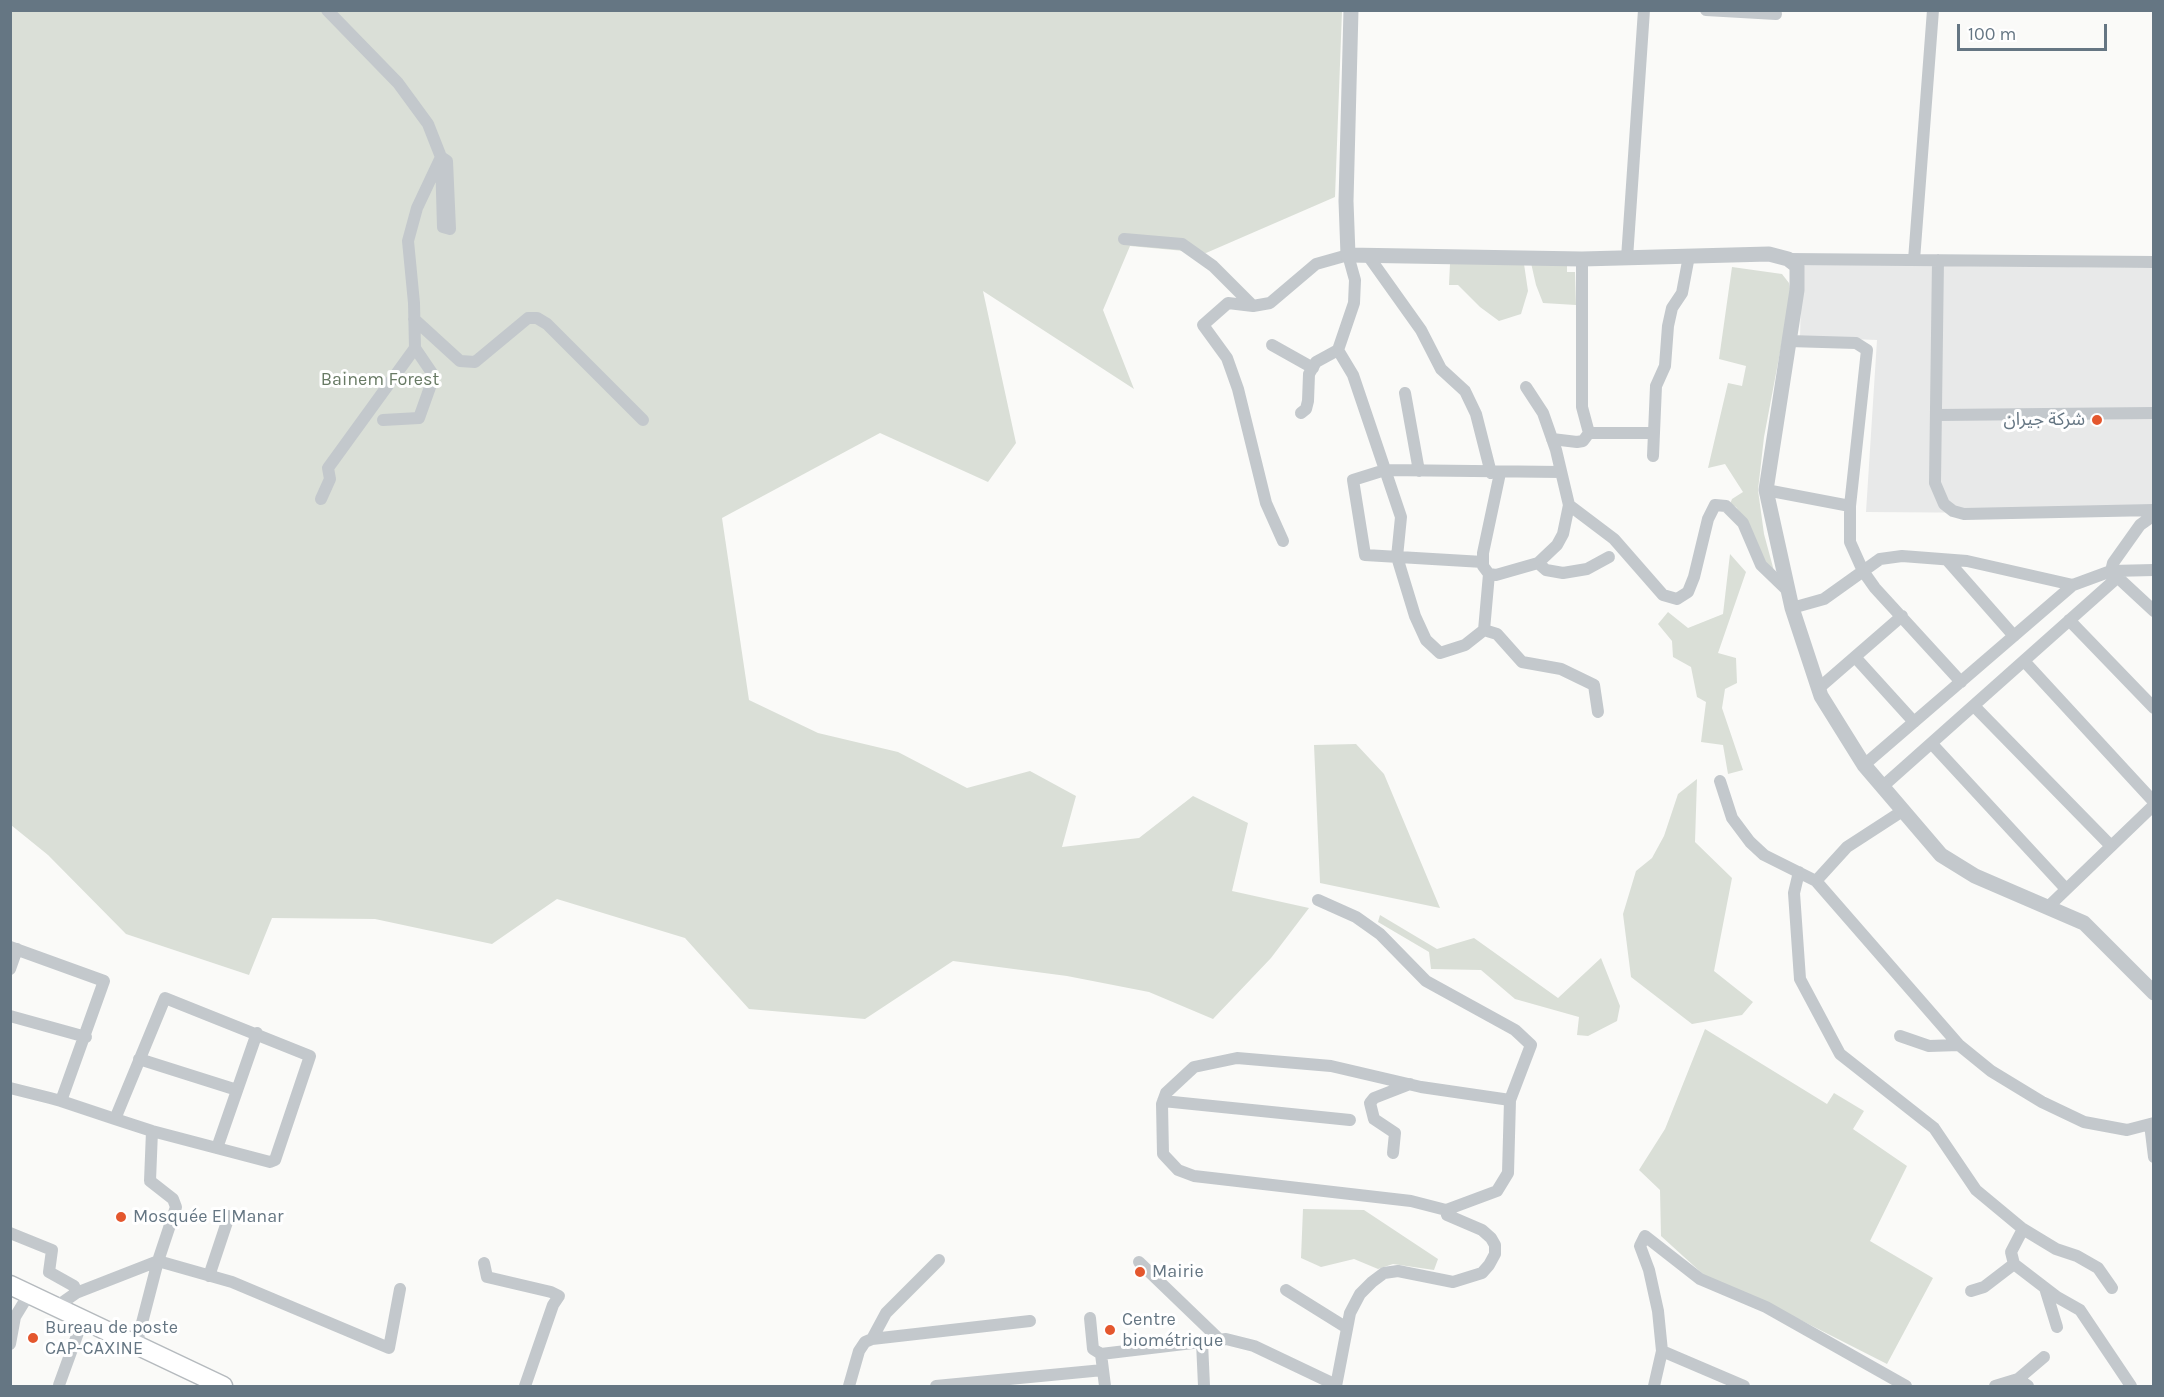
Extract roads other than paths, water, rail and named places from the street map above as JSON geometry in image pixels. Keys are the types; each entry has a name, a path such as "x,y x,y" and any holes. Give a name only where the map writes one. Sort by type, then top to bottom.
{"main road":[{"path":"10,1286 223,1386"}],"street":[{"path":"327,10 398,83 428,124 441,157 443,227 450,230 447,161 441,157"},
{"path":"1301,413 1306,409 1308,401 1309,374 1316,362 1338,350 1354,303 1354,280 1348,255 1346,201 1351,10"},
{"path":"1627,258 1644,10"},
{"path":"1706,10 1776,14"},
{"path":"1914,260 1933,10"},
{"path":"383,420 419,418 434,376 415,348 408,241 417,208 441,157"},
{"path":"1124,239 1182,244 1213,266 1253,306"},
{"path":"1283,541 1266,503 1227,358 1203,325 1228,303 1253,306 1270,303 1316,264 1348,255 1582,259 1769,254 1788,259 2154,262"},
{"path":"1653,456 1656,386 1665,366 1668,326 1672,308 1682,293 1689,256"},
{"path":"1369,257 1421,330 1441,369 1465,391 1476,414 1496,473 1482,566 1489,574 1496,575 1538,562 1557,545 1563,534 1569,505 1543,413 1526,387"},
{"path":"1552,439 1583,441 1589,433 1582,397 1582,259"},
{"path":"1788,259 1797,266 1797,290 1766,490 1792,608 1819,688 1836,722 1863,765 1941,855 1975,876 2084,923 2154,993"},
{"path":"1938,260 1938,415 1935,483 1940,498 1953,511 1964,514 2154,513"},
{"path":"414,319 460,361 474,362 528,318 537,318 547,324 643,420"},
{"path":"1789,340 1856,343 1867,350 1851,506 1850,542 1863,571 1875,588 1961,682"},
{"path":"1272,345 1313,368"},
{"path":"321,499 330,479 328,468 415,348"},
{"path":"1338,350 1353,375 1401,517 1397,557 1414,616 1426,640 1440,653 1465,645 1484,630 1489,574"},
{"path":"1405,393 1419,471"},
{"path":"1938,415 2154,413"},
{"path":"1589,433 1654,433"},
{"path":"1483,562 1365,555 1353,480 1385,470 1561,472"},
{"path":"1766,490 1851,506"},
{"path":"1569,505 1614,539 1663,595 1677,599 1688,592 1694,577 1708,519 1715,505 1726,506 1743,523 1761,565 1788,591"},
{"path":"2154,513 2140,525 2113,563 2115,574 2154,611"},
{"path":"1792,608 1824,598 1880,559 1902,556 1967,561 2073,585"},
{"path":"1538,562 1546,570 1563,573 1587,569 1609,557"},
{"path":"1948,561 2014,636"},
{"path":"1863,765 2073,585 2115,574 2154,570"},
{"path":"1882,787 2069,620 2115,574"},
{"path":"1819,688 1902,615"},
{"path":"2069,620 2154,708"},
{"path":"1484,630 1497,634 1522,662 1562,669 1594,686 1598,712"},
{"path":"1855,657 1914,722"},
{"path":"2024,661 2154,804 2049,906"},
{"path":"1974,706 2111,846"},
{"path":"1932,744 2066,889"},
{"path":"1720,781 1732,818 1750,842 1764,855 1816,881 1959,1045 1991,1071 2042,1102 2084,1122 2127,1130 2152,1123 2154,1157"},
{"path":"1816,881 1846,847 1904,810"},
{"path":"1799,872 1794,893 1800,979 1840,1054 1934,1128 1976,1190 2023,1229 2056,1249 2077,1256 2098,1268 2112,1288"},
{"path":"1318,900 1356,917 1380,934 1426,981 1515,1030 1531,1045 1510,1100 1508,1173 1497,1191 1474,1202 1451,1206 1446,1210"},
{"path":"10,969 14,948 102,979 104,984 61,1101"},
{"path":"10,1088 61,1101 115,1119 152,1131 270,1162 275,1160 310,1058 308,1054 165,998 115,1119"},
{"path":"10,1016 86,1037"},
{"path":"217,1148 257,1033"},
{"path":"1900,1036 1929,1046 1959,1045"},
{"path":"1446,1210 1411,1201 1194,1176 1178,1170 1163,1154 1163,1101 1166,1093 1194,1067 1215,1060 1237,1058 1331,1066 1410,1084 1510,1100"},
{"path":"138,1059 237,1090"},
{"path":"1393,1153 1395,1133 1374,1119 1370,1103 1379,1096 1410,1084"},
{"path":"1163,1101 1350,1120"},
{"path":"136,1346 158,1261 176,1207 173,1199 150,1181 152,1131"},
{"path":"1090,1318 1094,1349 1101,1354 1220,1340 1238,1341 1254,1346 1336,1386 1347,1328 1360,1294 1384,1273 1398,1271 1453,1282 1482,1273 1489,1265 1495,1254 1495,1245 1491,1238 1482,1230 1452,1219 1447,1215 1446,1210"},
{"path":"209,1276 229,1216"},
{"path":"2023,1229 2011,1252 2014,1264 2057,1297 2080,1310 2131,1386"},
{"path":"10,1233 52,1250 49,1272 74,1286 76,1293"},
{"path":"1654,1386 1662,1351 1658,1311 1649,1270 1640,1246 1645,1236 1700,1279 1766,1307 1906,1386"},
{"path":"872,1339 886,1313 939,1260"},
{"path":"56,1307 76,1293 158,1261 232,1282 389,1348 400,1289"},
{"path":"1139,1262 1220,1340"},
{"path":"484,1263 487,1277 559,1296 553,1305 525,1386"},
{"path":"1971,1291 1984,1287 2014,1264"},
{"path":"2045,1286 2057,1327"},
{"path":"1286,1290 1347,1328"},
{"path":"10,1344 15,1317 29,1294"},
{"path":"60,1385 83,1319"},
{"path":"849,1386 859,1351 865,1342 872,1339 1030,1321"},
{"path":"1202,1342 1204,1386"},
{"path":"1662,1351 1744,1386"},
{"path":"1101,1354 1105,1386"},
{"path":"1995,1386 2023,1383 2044,1357"},
{"path":"936,1386 1104,1370"}],"place":[{"name":"شركة جيران","path":"2097,420"},
{"name":"Mosquée El Manar","path":"121,1217"},
{"name":"Mairie","path":"1140,1272"},
{"name":"Centre biométrique","path":"1110,1330"},
{"name":"Bureau de poste CAP-CAXINE","path":"33,1338"}],"park label":[{"name":"Bainem Forest","path":"380,380"}]}
